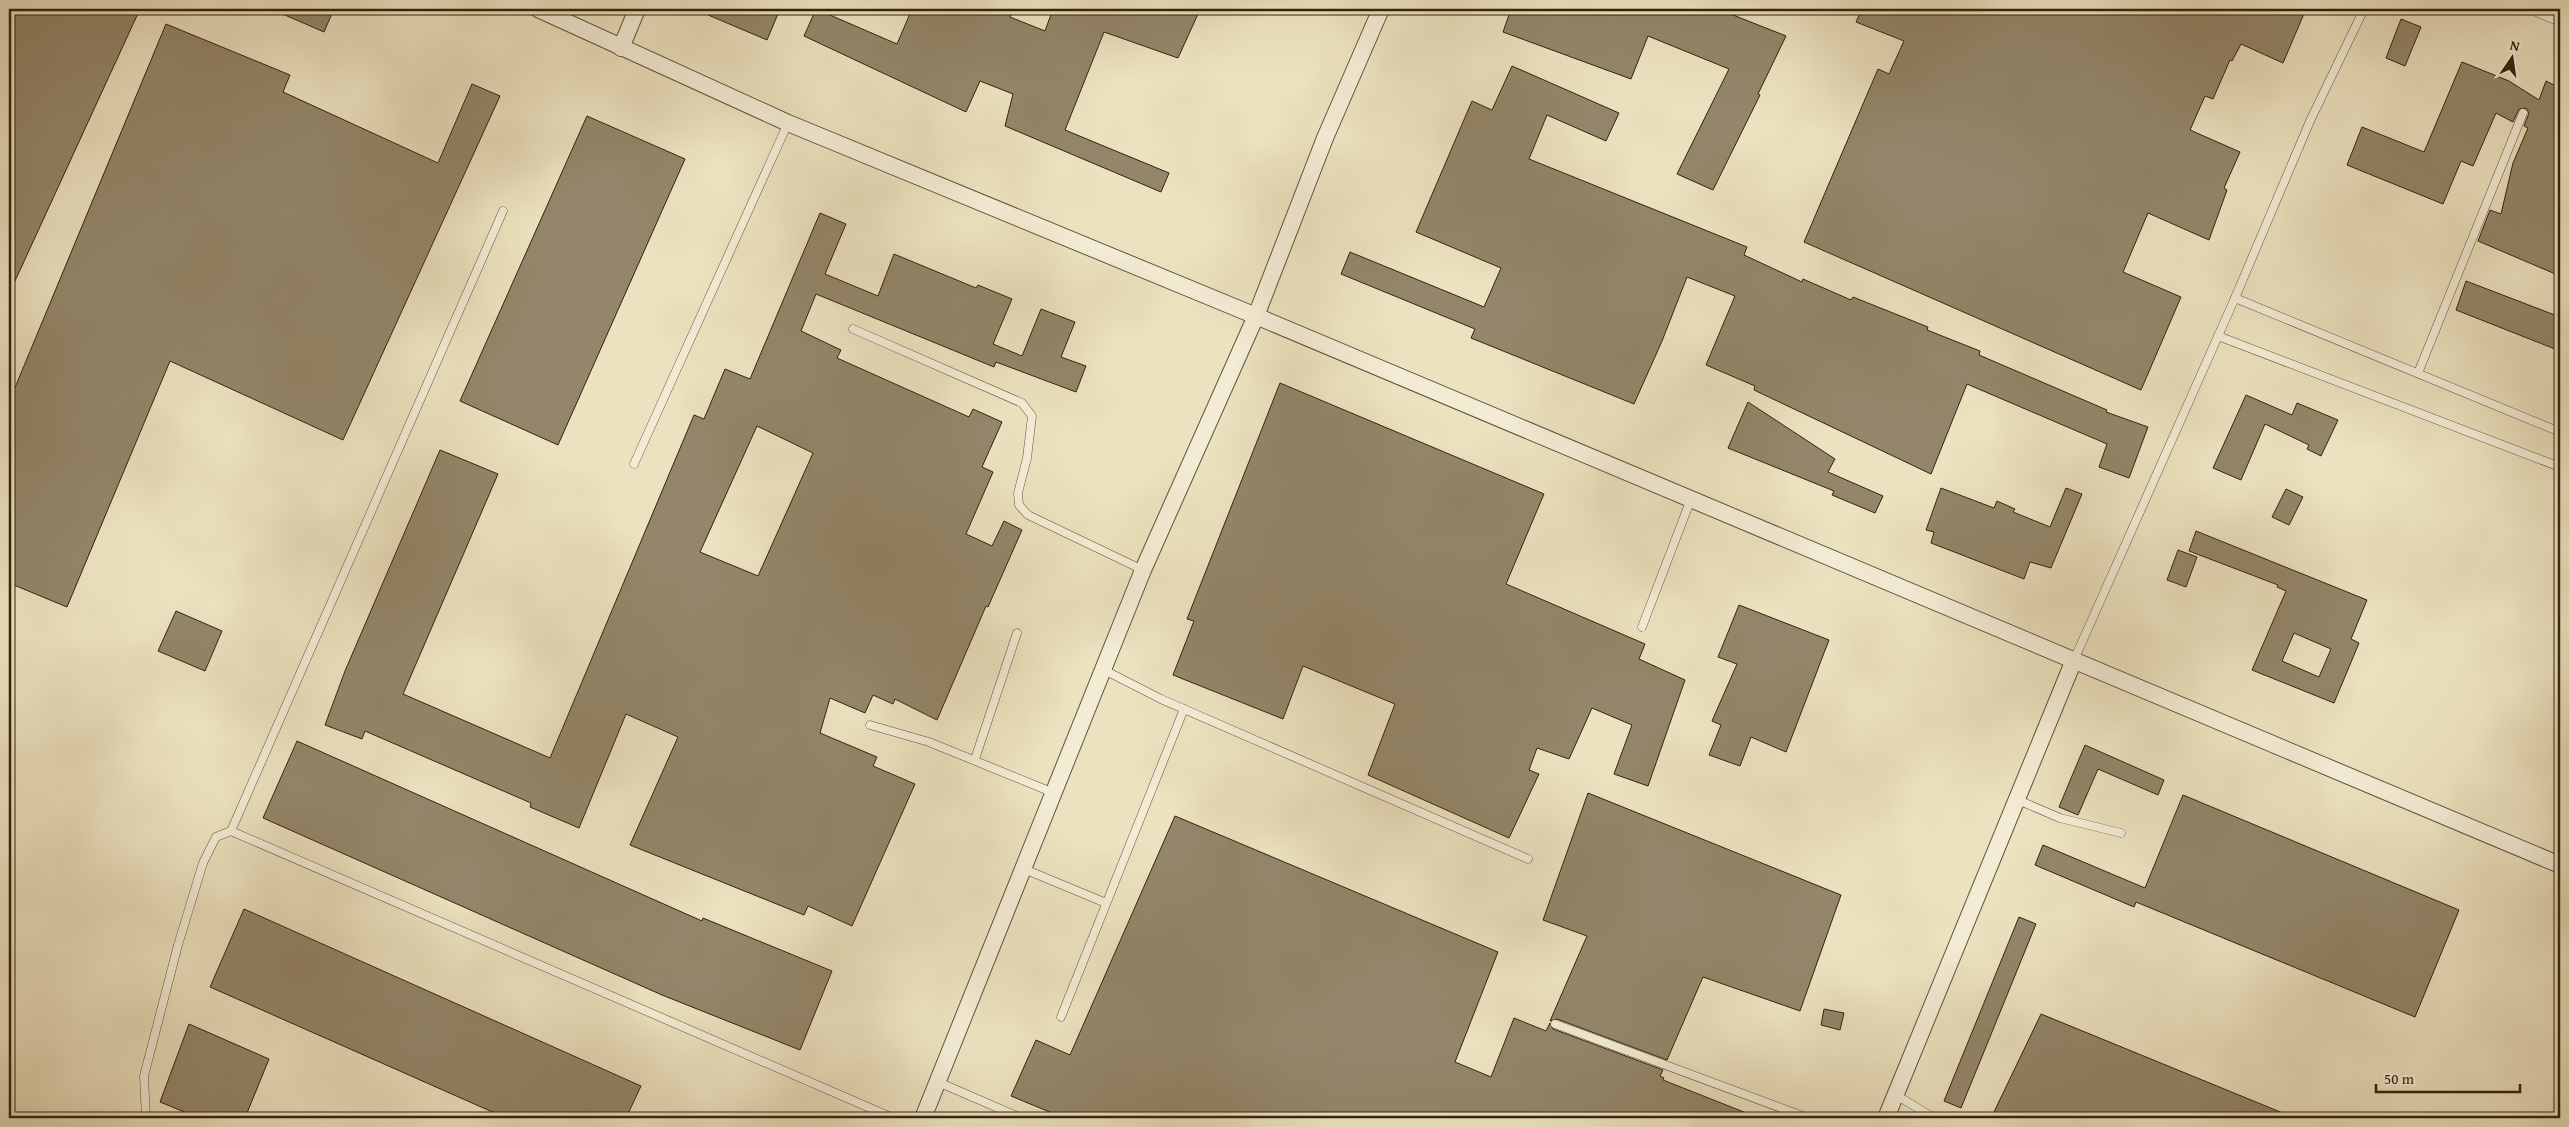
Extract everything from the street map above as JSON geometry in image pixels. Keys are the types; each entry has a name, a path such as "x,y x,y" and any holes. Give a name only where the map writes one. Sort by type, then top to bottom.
{"street":[{"path":"538,9 788,123 1256,316 2560,864"},
{"path":"621,48 637,9"},
{"path":"923,1118 1143,570 1256,316 1325,138 1381,9"},
{"path":"1886,1118 2074,660"}],"lane":[{"path":"2074,660 2235,298 2310,121 2364,9"},
{"path":"2529,9 2560,22"},
{"path":"2418,373 2523,113"},
{"path":"634,464 788,123"},
{"path":"146,1118 144,1076 178,946 203,863 216,837 231,831 503,211"},
{"path":"2235,298 2560,432"},
{"path":"853,329 1022,402 1032,416 1027,458 1018,493 1019,505 1028,515 1143,570"},
{"path":"2218,336 2560,467"},
{"path":"1642,627 1691,499"},
{"path":"975,759 1017,633"},
{"path":"1104,670 1184,709 1528,859"},
{"path":"1061,1017 1184,709"},
{"path":"870,724 929,742 975,759 1054,793"},
{"path":"2018,800 2060,818 2121,833"},
{"path":"231,831 893,1118"},
{"path":"1024,869 1106,903"},
{"path":"1555,1024 1808,1118"},
{"path":"938,1082 1021,1118"},
{"path":"1896,1095 1934,1118"}],"building":[{"path":"9,9 140,9 9,294"},
{"path":"271,9 334,9 324,32"},
{"path":"694,9 780,9 767,40"},
{"path":"816,9 897,44 912,9 1013,9 1010,17 1045,31 1053,9 1184,9 1198,14 1178,58 1104,32 1065,130 1169,173 1161,192 1005,126 1013,94 980,81 966,112 804,36"},
{"path":"1511,9 1718,9 1786,36 1758,94 1760,95 1713,190 1677,174 1729,69 1648,36 1631,79 1503,32"},
{"path":"1862,9 1997,9 2009,14 2012,9 2306,9 2283,63 2241,44 2232,61 2230,60 2213,99 2205,96 2190,130 2240,152 2224,188 2227,190 2209,240 2148,213 2123,272 2181,297 2141,390 1804,242 1878,69 1889,74 1904,41 1856,22"},
{"path":"2401,19 2421,27 2405,66 2386,58"},
{"path":"166,24 290,75 283,92 438,163 472,84 500,96 343,440 170,361 67,607 9,583 9,402"},
{"path":"2462,62 2509,81 2539,100 2546,81 2560,88 2560,276 2478,241 2490,210 2501,214 2513,163 2528,128 2524,126 2529,113 2526,108 2519,109 2513,122 2496,113 2473,166 2461,161 2443,204 2347,165 2362,127 2424,152"},
{"path":"1512,66 1619,113 1606,141 1547,115 1529,159 1747,247 1744,255 1802,282 1803,279 1851,300 1853,297 1928,327 1927,330 1980,351 1979,355 2107,410 2106,412 2148,427 2129,478 2099,467 2107,444 1967,384 1931,474 1754,390 1755,386 1706,365 1735,296 1687,277 1662,341 1634,404 1471,338 1475,329 1341,274 1350,252 1484,307 1501,268 1416,232 1472,101 1492,110"},
{"path":"587,116 685,159 558,445 460,401"},
{"path":"820,213 846,224 825,274 878,296 894,254 976,288 978,285 1012,299 993,344 1022,356 1041,309 1075,322 1061,357 1086,366 1076,392 996,362 994,367 816,294 801,331 841,350 837,358 969,417 973,409 1002,422 982,467 993,472 966,534 992,546 1004,521 1022,530 988,607 986,606 937,720 895,699 893,704 873,695 865,713 830,698 820,733 877,757 873,766 915,784 852,926 808,906 804,915 630,845 678,737 626,714 579,828 530,807 531,803 365,731 362,739 325,725 345,671 440,450 498,474 403,694 550,758 694,415 704,419 725,369 750,379","holes":["757,426 813,453 758,576 700,552"]},
{"path":"2466,281 2560,317 2560,351 2456,310"},
{"path":"1280,383 1544,494 1506,584 1645,644 1639,659 1685,680 1648,786 1614,774 1632,725 1592,708 1569,759 1537,748 1529,770 1539,774 1509,838 1368,775 1395,704 1303,666 1283,719 1173,675 1194,621 1187,619"},
{"path":"2246,395 2292,415 2297,403 2338,420 2321,456 2307,449 2309,445 2265,424 2241,480 2213,468"},
{"path":"1748,402 1835,459 1828,472 1883,496 1875,513 1832,495 1834,491 1728,448"},
{"path":"1941,488 1994,508 1997,501 2015,509 2013,512 2050,527 2066,488 2082,494 2051,568 2030,562 2024,579 1931,543 1934,532 1926,530"},
{"path":"2286,489 2303,497 2289,525 2272,517"},
{"path":"2196,531 2367,600 2351,639 2359,643 2334,703 2252,670 2286,591 2277,587 2278,585 2189,551","holes":["2294,633 2331,649 2319,677 2282,661"]},
{"path":"2178,550 2197,557 2186,587 2167,580"},
{"path":"1739,605 1829,640 1786,752 1751,737 1740,766 1709,755 1721,725 1712,721 1737,664 1718,657"},
{"path":"176,611 222,631 205,671 158,651"},
{"path":"297,741 702,921 703,918 832,971 800,1050 662,995 263,818"},
{"path":"2085,745 2164,780 2158,795 2098,769 2078,815 2059,807"},
{"path":"1588,793 1841,895 1800,1011 1703,977 1667,1060 1557,1019 1550,1021 1587,936 1543,920"},
{"path":"2183,795 2459,910 2415,1017 2136,902 2134,907 2035,865 2043,845 2145,888"},
{"path":"1175,816 1498,952 1455,1062 1491,1077 1514,1018 1546,1031 1550,1023 1553,1029 1663,1070 1660,1076 1664,1078 1663,1080 1759,1118 1064,1118 1011,1096 1036,1040 1070,1055"},
{"path":"244,909 641,1086 626,1118 506,1118 210,987"},
{"path":"2019,917 2036,924 1961,1108 1944,1101"},
{"path":"1824,1009 1844,1013 1840,1030 1821,1025"},
{"path":"2041,1014 2295,1118 2008,1118 1994,1112"},
{"path":"189,1024 269,1059 245,1118 199,1118 160,1102"}]}
